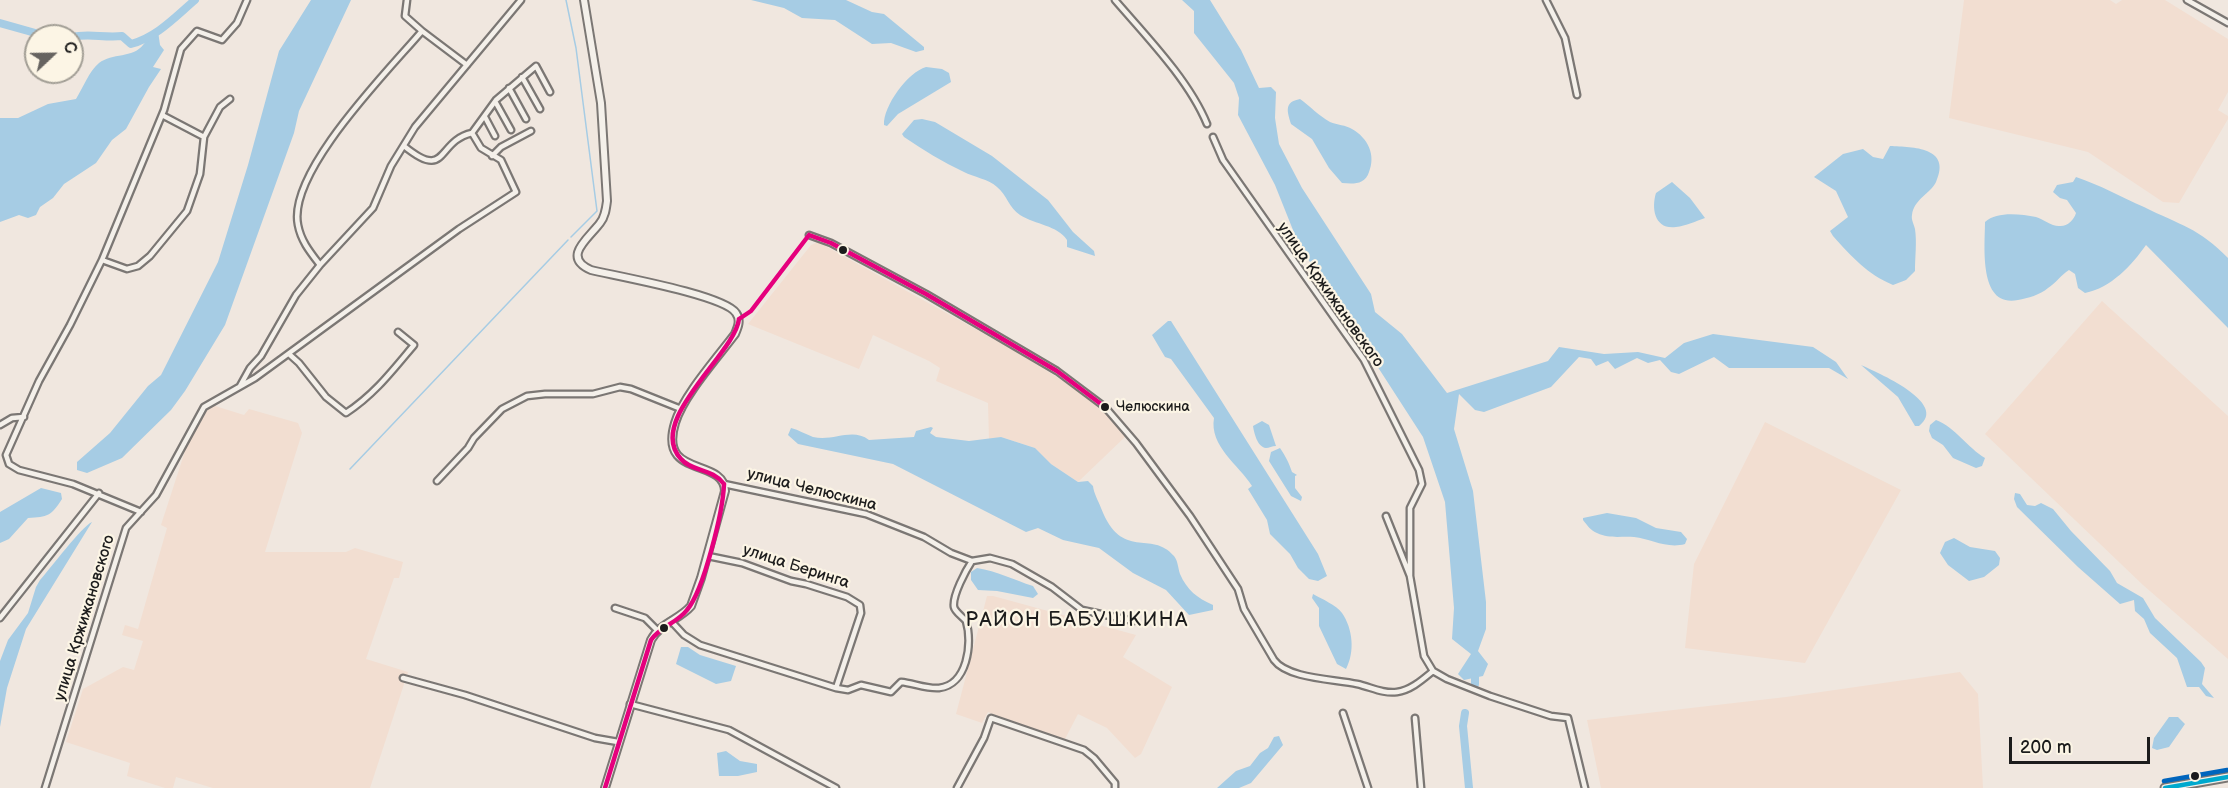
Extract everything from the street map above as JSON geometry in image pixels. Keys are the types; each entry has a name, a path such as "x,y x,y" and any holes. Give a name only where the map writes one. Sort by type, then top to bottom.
{"main road":[{"path":"2165,788 2228,777"}],"street":[{"path":"141,512 73,484 26,473 9,464 6,452 39,381 102,260 162,115 181,50 197,31 222,39 237,23 247,0"},
{"path":"407,0 405,16 467,65"},
{"name":"улица Кржижановского","path":"238,389 250,368 261,356 288,306 320,265 373,208 391,165 415,127 521,0"},
{"name":"улица Челюскина","path":"584,0 601,103 607,201 605,216 582,244 577,258 582,266 591,270 700,295 731,308 739,319 735,334 681,409 673,435 674,448 678,457 687,464 714,473 724,484 866,514 924,537 951,553 972,561 990,558 1012,564 1052,586 1082,610 1134,621"},
{"path":"1115,0 1158,50 1201,109 1207,124"},
{"path":"1546,0 1565,38 1577,95"},
{"path":"2187,0 2228,23"},
{"path":"320,265 304,244 297,223 299,202 305,184 328,143 422,31"},
{"path":"404,146 421,160 434,161 446,152 455,139 472,133 509,88 536,66 550,92"},
{"path":"522,77 540,109"},
{"path":"509,88 526,119"},
{"path":"102,260 127,269 138,266 158,247 187,211 200,174 204,137 219,107 230,99"},
{"path":"496,103 511,130"},
{"path":"162,115 204,137"},
{"path":"485,117 495,136"},
{"path":"472,133 481,148 492,156 501,147 531,131"},
{"name":"улица Кржижановского","path":"1213,136 1222,160 1364,360 1419,470 1422,484 1410,508 1410,576 1424,656 1433,671"},
{"name":"улица Кржижановского","path":"45,788 124,533 129,524 156,495 204,407 238,389 289,354 459,229 516,192 501,160 492,156"},
{"path":"809,235 831,243 926,294 1057,371 1105,407 1143,451 1190,516 1238,589 1245,609 1280,667 1325,680 1363,685 1385,693 1409,689 1433,671 1448,680 1510,703 1551,716 1568,718 1585,788"},
{"path":"289,354 326,397 346,413 363,402 414,345 398,332"},
{"path":"437,481 502,409 527,396 593,394 620,387 631,388 681,409"},
{"path":"0,425 12,418 24,417"},
{"path":"605,788 651,640 657,630 686,613 691,606 708,556 725,491 724,484"},
{"path":"0,618 99,494"},
{"name":"улица Кржижановского","path":"1386,516 1410,576"},
{"name":"улица Беринга","path":"708,556 742,563 791,581 847,597 860,605 861,613 836,688"},
{"path":"671,621 684,635 700,645 836,688 848,690 861,685 891,692 901,682 935,688 947,686 953,683 961,673 969,650 966,621 953,605 961,580 972,561"},
{"path":"615,608 645,618 657,630"},
{"path":"403,678 465,695 595,738 618,742"},
{"path":"630,704 729,730 836,788"},
{"path":"1343,713 1368,788"},
{"path":"957,788 984,738 991,718 1084,750 1115,783 1115,788"},
{"path":"1415,718 1420,788"}],"shaded area":[{"path":"1964,0 2110,0 2116,4 2122,0 2165,0 2228,39 2228,92 2218,110 2228,116 2228,119 2179,203 2163,202 2088,152 1949,118"},
{"path":"818,242 1017,352 1100,407 1126,436 1078,482 1051,464 1035,448 1001,437 989,440 988,403 936,381 940,368 929,361 873,335 859,369 748,324 811,245"},
{"path":"2102,301 2228,416 2228,659 2143,585 1985,434"},
{"path":"212,405 244,415 249,409 298,423 302,433 265,552 346,552 355,548 403,562 399,578 394,578 366,659 408,672 370,788 213,788 176,777 173,788 165,788 127,776 130,763 66,742 83,689 123,667 134,670 143,641 122,635 125,625 138,629 167,528 161,525 187,445 204,412"},
{"path":"1765,422 1901,490 1805,663 1685,648 1694,564"},
{"path":"987,596 1136,635 1123,657 1172,687 1141,754 1135,758 1107,728 1078,714 1065,739 994,718 995,715 988,712 982,723 956,714"},
{"path":"1960,672 1978,694 1983,788 1601,788 1587,720 1786,697"}],"water":[{"path":"311,0 351,0 299,111 294,133 225,325 171,410 122,458 87,473 77,470 77,462 110,433 148,386 161,375 218,262 248,165 279,51"},
{"path":"751,0 846,0 872,12 884,14 924,47 924,50 916,52 891,43 872,44 835,20 802,18 784,8"},
{"path":"1182,0 1210,0 1241,50 1259,88 1271,87 1276,92 1275,118 1279,144 1302,188 1371,294 1375,312 1402,334 1447,393 1548,361 1559,347 1604,354 1638,352 1665,358 1684,343 1713,334 1813,347 1836,362 1848,379 1829,368 1729,368 1714,357 1679,374 1671,372 1660,360 1648,363 1637,358 1615,369 1608,361 1596,366 1591,359 1579,357 1551,387 1484,412 1475,410 1459,394 1454,429 1473,491 1486,602 1486,629 1478,651 1488,664 1483,676 1464,680 1458,674 1471,654 1452,639 1454,608 1445,502 1423,437 1299,245 1275,185 1238,115 1239,98 1234,83 1194,33 1194,11"},
{"path":"158,31 160,45 164,50 153,67 161,69 126,129 112,140 96,163 64,184 53,198 40,207 36,215 28,218 19,215 0,222 0,118 18,118 48,104 76,99 95,66 104,60 134,52 143,45 151,33"},
{"path":"926,67 942,69 949,73 951,82 898,114 887,126 884,125 888,109 898,91 919,70"},
{"path":"1300,99 1326,120 1350,128 1362,137 1369,148 1372,159 1365,179 1354,183 1342,183 1329,168 1312,139 1291,124 1288,115 1289,105"},
{"path":"914,120 935,122 992,156 1048,200 1073,232 1094,251 1095,256 1067,247 1067,240 1058,231 1020,215 994,184 948,164 904,137 902,134"},
{"path":"1890,146 1928,151 1935,155 1940,170 1936,182 1913,209 1912,219 1916,234 1915,271 1906,280 1893,285 1853,258 1833,236 1830,231 1848,217 1836,191 1814,177 1843,154 1863,149 1873,157 1883,159"},
{"path":"2076,177 2189,228 2218,248 2228,258 2228,328 2146,245 2120,275 2095,290 2085,293 2078,288 2075,274 2069,270 2054,284 2034,296 2005,300 1996,295 1986,273 1985,222 1996,216 2016,214 2036,217 2056,226 2067,224 2076,213 2067,200 2053,192 2057,185 2073,182"},
{"path":"1672,182 1690,198 1705,218 1676,227 1669,227 1659,222 1654,205 1656,193"},
{"path":"1171,321 1318,554 1327,576 1318,581 1309,579 1298,568 1290,554 1270,534 1267,520 1248,489 1252,486 1220,446 1214,428 1214,418 1171,359 1165,357 1152,335"},
{"path":"1861,365 1894,381 1918,398 1925,408 1926,417 1919,426 1915,426 1898,397"},
{"path":"1936,420 1949,427 1985,458 1982,466 1976,468 1953,458 1943,445 1932,438 1929,431 1930,425"},
{"path":"1262,421 1269,425 1276,446 1266,448 1258,442 1253,426"},
{"path":"791,428 813,437 856,435 869,440 914,437 916,431 933,428 930,433 936,437 969,441 1001,437 1035,448 1051,464 1078,482 1088,481 1093,486 1109,524 1118,534 1127,540 1165,548 1174,556 1180,574 1189,589 1213,605 1213,610 1189,615 1166,590 1133,573 1099,548 1063,540 1038,528 1026,532 893,464 798,444 788,435"},
{"path":"1280,448 1292,472 1297,475 1295,476 1295,488 1302,497 1301,501 1291,496 1269,461 1271,452"},
{"path":"41,488 61,493 62,499 58,505 48,515 28,518 9,539 0,543 0,512"},
{"path":"2015,493 2020,494 2027,505 2035,506 2041,503 2053,509 2110,571 2117,583 2143,598 2155,618 2201,662 2205,668 2202,684 2214,698 2206,696 2199,687 2187,687 2177,658 2150,633 2144,619 2135,611 2134,600 2120,604 2078,567 2017,507 2014,499"},
{"path":"1607,513 1636,518 1656,528 1681,532 1687,539 1685,544 1665,545 1634,537 1606,536 1593,531 1583,520 1583,518"},
{"path":"92,522 26,629 7,688 0,727 0,661 8,640 28,613 40,580 74,539"},
{"path":"1954,538 1970,547 1995,551 2000,558 1999,565 1984,577 1969,581 1948,565 1940,553 1945,542"},
{"path":"977,568 1033,586 1038,594 1033,598 978,590 971,580 971,572"},
{"path":"1313,594 1336,607 1346,619 1352,648 1346,669 1337,664 1319,626 1319,608 1312,598"},
{"path":"681,647 688,647 700,655 736,666 731,681 716,684 676,664"},
{"path":"2169,717 2178,717 2185,724 2169,747 2157,750 2152,748 2154,738"},
{"path":"1279,736 1283,745 1251,783 1239,788 1217,788 1236,771 1250,766 1260,753 1268,748 1274,737"},
{"path":"726,751 740,761 757,764 757,772 738,776 719,776 717,753"}],"waterway":[{"path":"84,35 122,36 131,44 149,37 195,0"},
{"path":"566,0 576,48 597,211 571,237"},
{"path":"0,23 24,30"},
{"path":"350,469 568,240"},
{"path":"1475,668 1475,684"},
{"path":"1465,713 1463,726 1469,788"}],"transit line":[{"path":"809,235 831,243 926,294 1057,371 1105,407"},
{"path":"739,319 751,311 809,235"},
{"path":"724,484 714,475 691,466 681,459 673,444 674,426 682,407 734,334 739,319"},
{"path":"605,788 651,640 687,610 700,586 716,530 724,484"},
{"path":"2164,781 2227,770"},
{"path":"2165,788 2228,777"}],"place":[{"name":"Челюскина","path":"1105,407"}],"district":[{"name":"РАЙОН БАБУШКИНА","path":"1077,621"}]}
